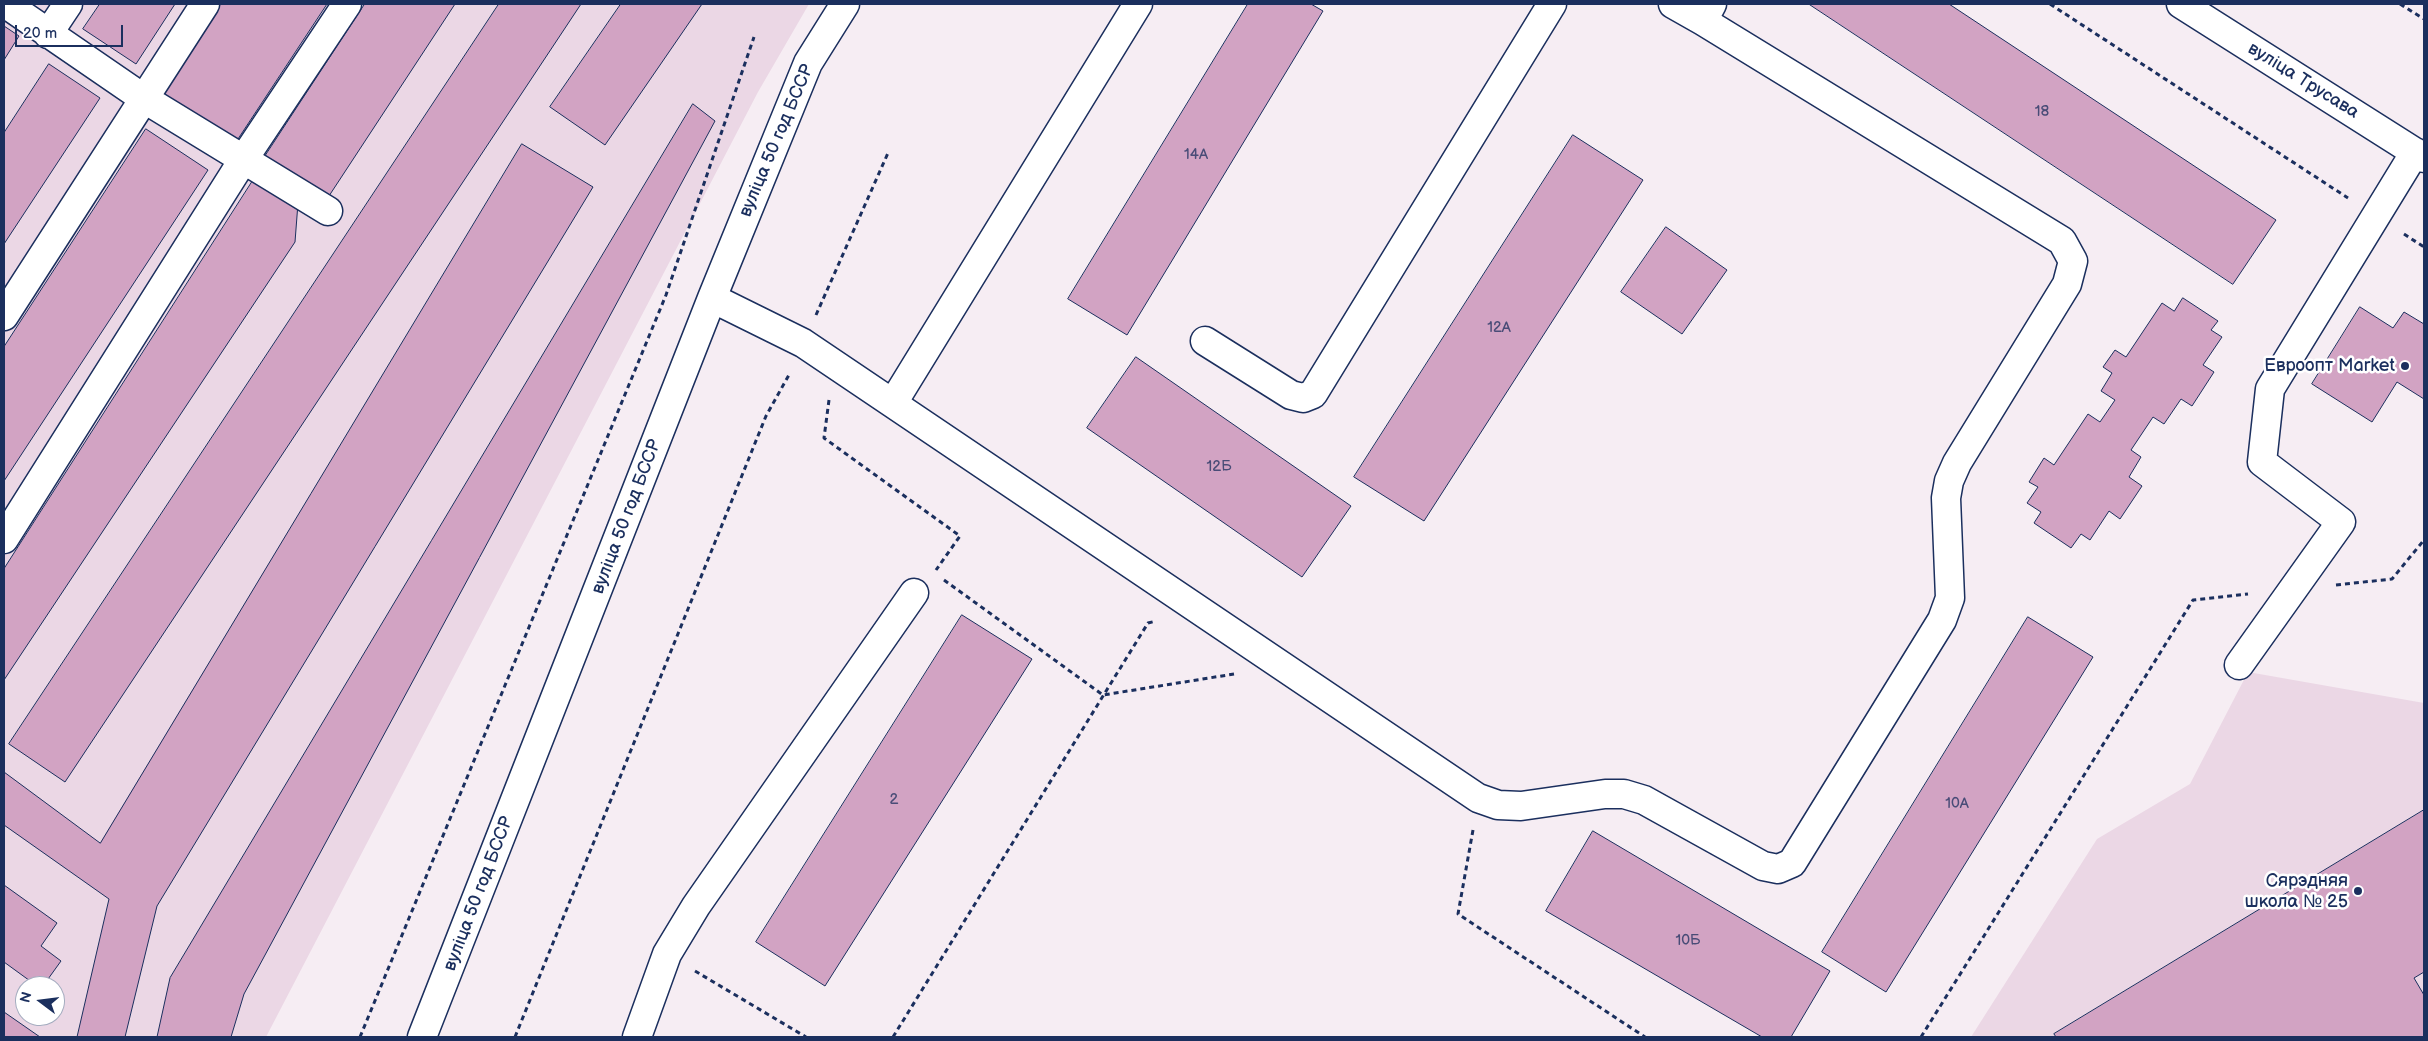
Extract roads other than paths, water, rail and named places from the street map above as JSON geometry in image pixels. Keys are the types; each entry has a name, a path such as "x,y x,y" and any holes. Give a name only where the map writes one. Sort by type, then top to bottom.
{"street":[{"path":"6,4 142,98 328,211"},
{"path":"48,34 68,4"},
{"path":"4,316 142,98 205,4"},
{"path":"4,539 243,160 347,4"},
{"name":"вуліца 50 год БССР","path":"422,1037 712,298 808,64 845,4"},
{"path":"893,403 1138,4"},
{"path":"1205,341 1291,395 1303,398 1313,394 1552,4"},
{"path":"712,298 803,343 1478,798 1498,805 1521,806 1606,794 1624,794 1644,800 1763,866 1778,869 1792,863 1942,620 1950,598 1946,498 1948,481 1957,463 2067,284 2073,261 2062,241 1707,12 1673,4"},
{"name":"вуліца Трусава","path":"2181,4 2420,155"},
{"path":"2239,665 2341,522 2262,462 2270,389 2376,216 2420,155"},
{"path":"637,1037 667,954 696,906 914,593"}],"place":[{"name":"Евроопт Market","path":"2405,366"},
{"name":"Сярэдняя школа № 25","path":"2358,891"}]}
